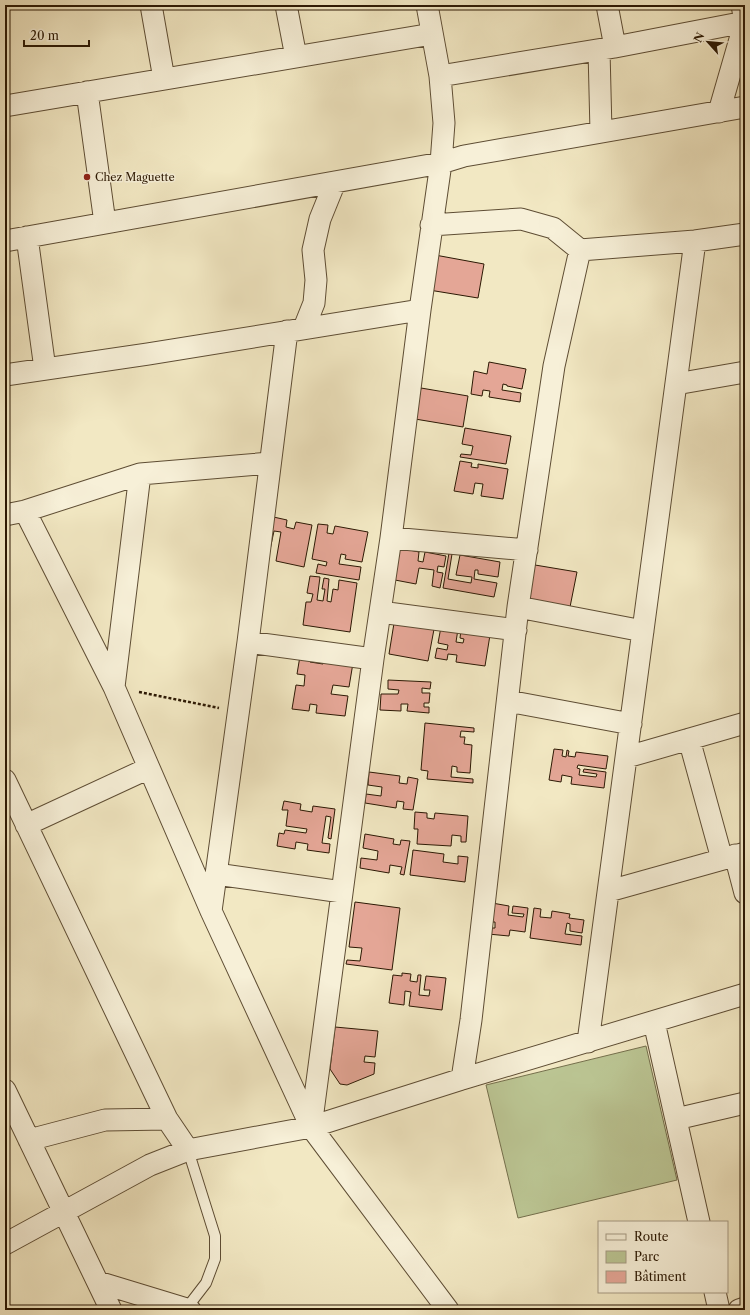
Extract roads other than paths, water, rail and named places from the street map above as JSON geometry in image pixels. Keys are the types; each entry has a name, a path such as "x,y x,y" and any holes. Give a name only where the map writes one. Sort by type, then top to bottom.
{"street":[{"path":"151,5 164,79"},
{"path":"286,5 296,57"},
{"path":"311,1127 373,659 391,538 431,225 441,164 444,123 440,76 427,5"},
{"path":"601,132 607,48 607,5"},
{"path":"719,112 745,22 742,5"},
{"path":"440,76 607,48 745,22"},
{"path":"5,106 432,34"},
{"path":"87,92 105,223"},
{"path":"5,241 441,164 464,156 745,107"},
{"path":"211,911 239,711 270,463 296,329 314,303 316,280 313,250 320,219 335,182"},
{"path":"431,225 520,219 552,228 580,250 745,234"},
{"path":"27,237 45,369"},
{"path":"588,1042 695,240"},
{"path":"462,1079 471,1020 518,607 554,366 580,250"},
{"path":"5,375 148,354 420,310"},
{"path":"676,384 745,372"},
{"path":"270,463 140,474 15,513 114,688 211,911 311,1127 448,1310"},
{"path":"114,688 140,474"},
{"path":"391,538 527,550"},
{"path":"518,607 644,631"},
{"path":"380,612 516,630"},
{"path":"248,642 373,659"},
{"path":"508,701 631,724"},
{"path":"627,757 745,722"},
{"path":"690,739 734,856 745,893"},
{"path":"26,825 149,768"},
{"path":"5,780 167,1119 188,1150"},
{"path":"609,891 734,856"},
{"path":"216,874 342,892"},
{"path":"5,1244 150,1165 188,1150 311,1127 462,1079 745,994"},
{"path":"654,1022 699,1221"},
{"path":"6,1096 29,1140 111,1310"},
{"path":"676,1119 745,1103"},
{"path":"29,1140 105,1120 167,1119"},
{"path":"98,1282 188,1310"},
{"path":"715,1293 719,1310"},
{"path":"739,1310 745,1308"}],"lane":[{"path":"188,1150 215,1236 215,1259 206,1282 188,1310"}],"place":[{"name":"Chez Maguette","path":"87,177"}]}
